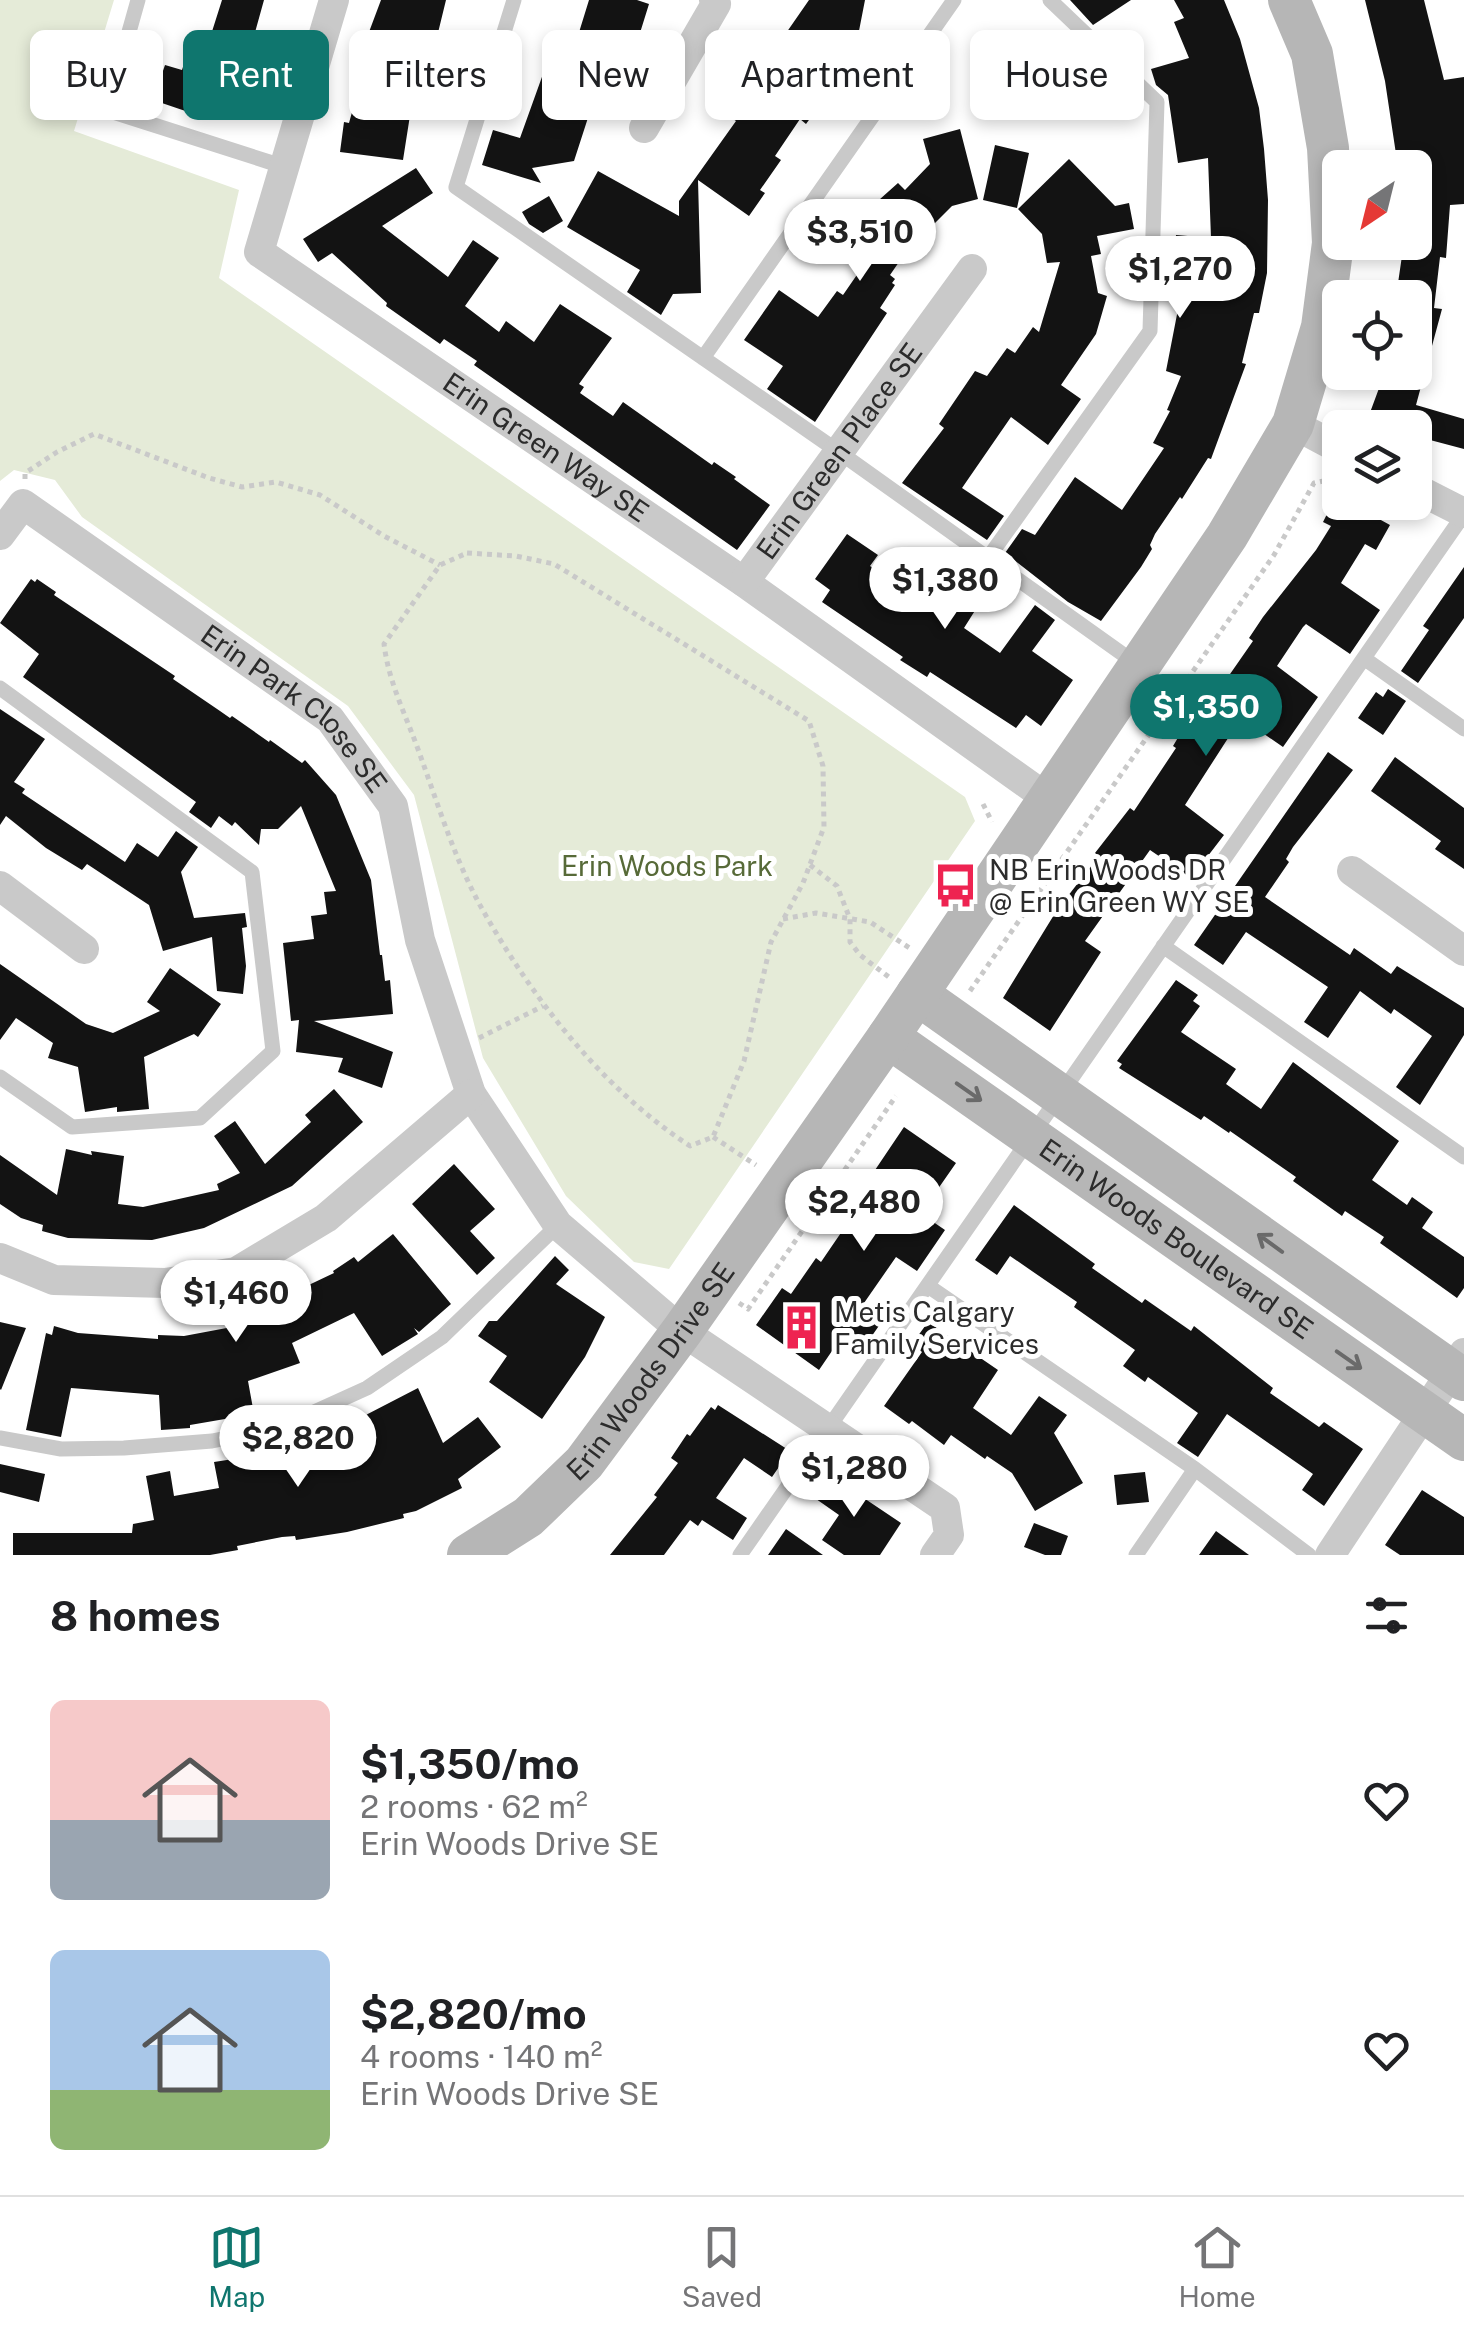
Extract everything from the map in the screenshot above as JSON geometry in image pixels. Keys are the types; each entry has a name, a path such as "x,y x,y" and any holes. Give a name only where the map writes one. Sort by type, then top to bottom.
{"street":[{"name":"Erin Green Way SE","path":"334,0 259,252 744,582 1047,798"},
{"path":"644,128 716,4 714,0"},
{"name":"Erin Woods Drive SE","path":"468,1555 528,1516 584,1462 682,1331 888,1037 917,974 1047,798 1227,536 1293,424 1322,326 1333,243 1328,148 1312,54 1288,0"},
{"name":"Erin Green Place SE","path":"744,582 972,269"},
{"path":"1293,424 1322,439"},
{"path":"1432,497 1464,514"},
{"path":"0,535 23,504"},
{"name":"Erin Park Close SE","path":"23,504 330,720 392,806 420,940 472,1094 558,1225 682,1331 945,1508 949,1535 935,1555"},
{"path":"1352,871 1464,951"},
{"path":"0,886 84,949"},
{"name":"Erin Woods Boulevard SE","path":"917,974 1062,1094 1460,1369"},
{"name":"Erin Woods Boulevard SE","path":"888,1037 1464,1440"},
{"path":"0,1258 54,1280 165,1283 236,1272 326,1218 472,1094"},
{"path":"1330,1555 1422,1412 1460,1369"}],"lane":[{"path":"138,0 107,110 285,167"},
{"path":"514,0 456,187 1138,665"},
{"path":"703,358 954,0"},
{"path":"988,558 1150,331 1157,102 1050,0"},
{"path":"740,1555 1464,514"},
{"path":"1365,659 1464,728"},
{"path":"0,688 252,872 273,1050 200,1118 72,1127 0,1077"},
{"path":"1163,946 1464,1156"},
{"path":"0,1438 62,1449 124,1448 212,1441 281,1427 367,1388 442,1337 558,1225"},
{"path":"928,1286 1194,1469 1309,1555"},
{"path":"1136,1555 1194,1469"}],"path":[{"path":"23,504 25,472 94,434 208,478 242,487 276,482 320,495 384,536 440,565"},
{"path":"970,991 1274,555 1314,484 1322,482"},
{"path":"467,553 516,556 554,564 809,721 823,766 824,827 810,865 771,942 744,1061 713,1136 690,1146 655,1123 603,1074 544,1006 484,913 454,848 414,736 388,678 384,644 440,565 467,553"},
{"path":"810,865 837,886 850,919 850,942 860,955 917,974"},
{"path":"783,919 816,913 870,922 917,974"},
{"path":"457,1052 544,1006"},
{"path":"748,1309 896,1096"},
{"path":"713,1136 786,1185"}],"green space":[{"name":"Erin Woods Park","path":"0,0 114,0 105,30 30,30 30,120 77,120 74,131 239,190 219,278 965,797 975,821 669,1269 634,1262 566,1196 483,1058 414,795 348,706 82,517 55,480 14,470 0,481"}],"building":[{"path":"222,0 264,0 256,30 212,30"},
{"path":"381,0 446,0 439,30 370,30"},
{"path":"589,0 637,0 649,4 641,30 580,30"},
{"path":"809,0 865,0 859,30 788,30"},
{"path":"1070,0 1131,0 1093,25"},
{"path":"1174,0 1224,0 1240,39 1259,108 1264,149 1267,273 1242,363 1246,364 1211,459 1180,497 1155,534 1152,549 1141,567 1101,621 1068,602 1005,553 1022,529 1035,535 1075,477 1122,510 1164,448 1153,443 1170,411 1167,410 1181,376 1166,371 1180,299 1171,298 1176,235 1211,238 1208,158 1178,163 1168,95 1156,85 1151,69 1189,58 1174,22 1184,18"},
{"path":"1365,0 1424,0 1444,80 1464,77 1464,204 1450,205 1446,258 1440,257 1434,308 1442,309 1432,346 1432,280 1398,280 1401,260 1432,260 1432,150 1395,150 1385,81"},
{"path":"165,65 182,70 183,67 183,110 163,103"},
{"path":"542,77 542,120 587,120 574,161 532,168 541,183 482,165 493,130 520,138"},
{"path":"409,120 403,160 340,152 344,122"},
{"path":"799,120 775,156 781,160 760,190 765,193 749,216 698,180 701,293 673,294 661,315 627,292 640,270 567,227 598,171 679,216 679,201 736,121"},
{"path":"960,129 978,199 952,206 922,236 919,233 890,275 895,285 880,308 887,313 815,422 767,389 783,366 744,340 779,290 818,317 837,291 843,295 872,253 849,237 870,208 898,183 905,190 930,164 923,139"},
{"path":"995,145 1029,153 1017,208 983,200"},
{"path":"1069,159 1115,206 1129,203 1134,229 1097,236 1101,254 1091,256 1098,293 1107,296 1096,334 1061,385 1081,399 1048,445 1011,417 962,488 1004,516 987,540 902,483 944,428 939,424 975,371 987,376 1007,348 1015,353 1033,327 1039,332 1060,262 1047,263 1042,234 1018,209"},
{"path":"416,168 433,193 382,226 448,277 473,240 499,258 465,306 499,332 506,321 534,342 560,304 612,338 579,384 584,387 580,393 613,416 623,402 712,465 714,462 736,477 770,505 737,550 474,365 477,361 444,339 440,344 386,306 332,253 318,262 303,239"},
{"path":"549,196 563,221 543,233 529,224 522,212"},
{"path":"1378,390 1420,390 1416,405 1464,419 1464,449 1432,441 1432,410 1371,410"},
{"path":"1381,520 1390,525 1376,550 1365,544 1341,583 1380,610 1350,654 1306,624 1303,627 1277,666 1318,697 1283,747 1241,718 1185,805 1224,835 1191,878 1150,850 1085,941 1101,952 1050,1031 1003,998 1057,910 1099,856 1095,853 1130,808 1134,811 1176,748 1173,746 1185,726 1209,698 1212,700 1253,641 1249,638 1263,617 1316,550 1331,526 1323,522"},
{"path":"847,534 878,555 870,566 903,589 929,550 988,590 964,628 1000,653 1035,605 1055,620 1032,651 1073,680 1041,726 1026,715 1016,728 930,672 927,677 900,660 903,657 822,602 830,590 815,579"},
{"path":"1464,567 1464,618 1418,683 1401,671 1429,630 1423,626"},
{"path":"31,579 56,592 54,595 230,718 302,763 305,760 336,795 371,880 380,955 385,981 390,980 393,1014 314,1021 393,1052 382,1088 338,1072 343,1058 296,1052 299,1020 291,1021 283,943 314,939 311,916 327,914 324,892 336,891 301,806 278,829 261,829 259,845 235,822 232,826 219,816 211,828 189,812 196,802 23,677 39,654 0,623"},
{"path":"1388,689 1406,701 1383,735 1358,718 1376,692 1383,697"},
{"path":"0,709 45,739 14,782 25,789 22,793 125,862 137,843 158,857 176,831 198,847 181,872 194,918 245,913 243,994 217,991 212,937 163,951 149,905 87,864 82,870 46,848 6,816 0,825"},
{"path":"1328,752 1353,770 1293,847 1286,859 1289,862 1265,897 1350,955 1354,948 1391,974 1397,966 1464,1008 1464,1035 1420,1105 1396,1087 1432,1036 1394,1009 1391,1014 1360,991 1328,1038 1304,1022 1328,987 1246,932 1223,965 1194,945"},
{"path":"1395,757 1464,808 1464,869 1435,849 1441,841 1371,791"},
{"path":"0,964 86,1024 113,1033 160,1011 147,1002 170,968 221,1004 198,1037 194,1034 144,1057 149,1109 117,1112 117,1107 85,1112 78,1067 48,1058 53,1043 16,1018 0,1040"},
{"path":"1176,980 1198,995 1193,1001 1200,1006 1181,1032 1236,1069 1226,1084 1261,1109 1293,1062 1399,1141 1372,1180 1407,1205 1412,1197 1433,1212 1422,1228 1464,1257 1464,1288 1457,1298 1380,1243 1384,1237 1345,1211 1342,1216 1293,1181 1296,1177 1230,1131 1204,1116 1201,1120 1119,1068 1122,1064 1117,1061"},
{"path":"334,1089 363,1122 292,1186 204,1228 152,1240 68,1238 42,1231 43,1225 21,1218 0,1204 0,1155 57,1195 66,1149 124,1156 118,1204 143,1207 219,1190 217,1184 240,1173 214,1136 235,1121 265,1164 311,1122 305,1115"},
{"path":"904,1127 956,1163 933,1196 938,1200 926,1217 945,1230 917,1271 896,1257 864,1303 885,1317 867,1343 847,1329 819,1370 756,1325 782,1288 791,1294 816,1258 821,1262 877,1180 871,1176"},
{"path":"454,1164 495,1209 470,1231 495,1258 477,1275 412,1204"},
{"path":"1014,1205 1142,1303 1145,1299 1191,1331 1194,1326 1273,1388 1270,1393 1319,1427 1324,1422 1363,1449 1324,1506 1302,1490 1313,1474 1227,1414 1198,1457 1177,1443 1198,1413 1148,1377 1145,1382 1123,1366 1135,1350 1074,1307 1077,1302 1010,1256 997,1275 975,1260"},
{"path":"393,1234 451,1304 419,1332 414,1328 418,1334 382,1356 354,1313 292,1343 300,1363 248,1381 254,1414 161,1430 159,1395 71,1388 61,1437 26,1430 46,1333 52,1335 54,1326 78,1333 158,1339 158,1335 184,1336 258,1322 255,1313 297,1297 294,1292 334,1273 354,1257 358,1262"},
{"path":"555,1256 569,1270 556,1284 605,1317 585,1357 542,1419 489,1382 507,1356 478,1336 489,1321 497,1321"},
{"path":"0,1322 26,1328 1,1390 0,1389"},
{"path":"928,1322 998,1370 973,1408 1011,1435 1039,1396 1067,1415 1054,1433 1083,1483 1035,1511 1012,1473 951,1435 944,1445 884,1406 922,1352 912,1344"},
{"path":"418,1388 443,1443 478,1417 501,1447 458,1479 462,1488 403,1514 404,1518 296,1540 295,1536 282,1537 210,1555 13,1555 13,1533 132,1533 133,1524 154,1520 146,1476 170,1471 174,1496 219,1488 214,1462 323,1445 321,1437 364,1427 360,1418"},
{"path":"718,1405 790,1451 772,1477 744,1458 716,1498 747,1518 733,1540 702,1520 698,1526 690,1520 664,1555 610,1555 657,1497 654,1495 678,1463 671,1458 687,1434 690,1436 711,1407 715,1410"},
{"path":"0,1464 45,1474 39,1502 0,1492"},
{"path":"825,1472 901,1523 880,1555 844,1555 822,1540 839,1515 809,1494"},
{"path":"1145,1472 1149,1502 1117,1505 1114,1475"},
{"path":"1422,1490 1464,1517 1464,1555 1400,1555 1385,1545"},
{"path":"1034,1523 1068,1536 1061,1555 1045,1555 1024,1547"},
{"path":"786,1529 823,1555 768,1555"},
{"path":"1216,1531 1249,1555 1199,1555"}],"place":[{"name":"NB Erin Woods DR @ Erin Green WY SE","path":"956,886"},
{"name":"Metis Calgary Family Services","path":"801,1328"}]}
